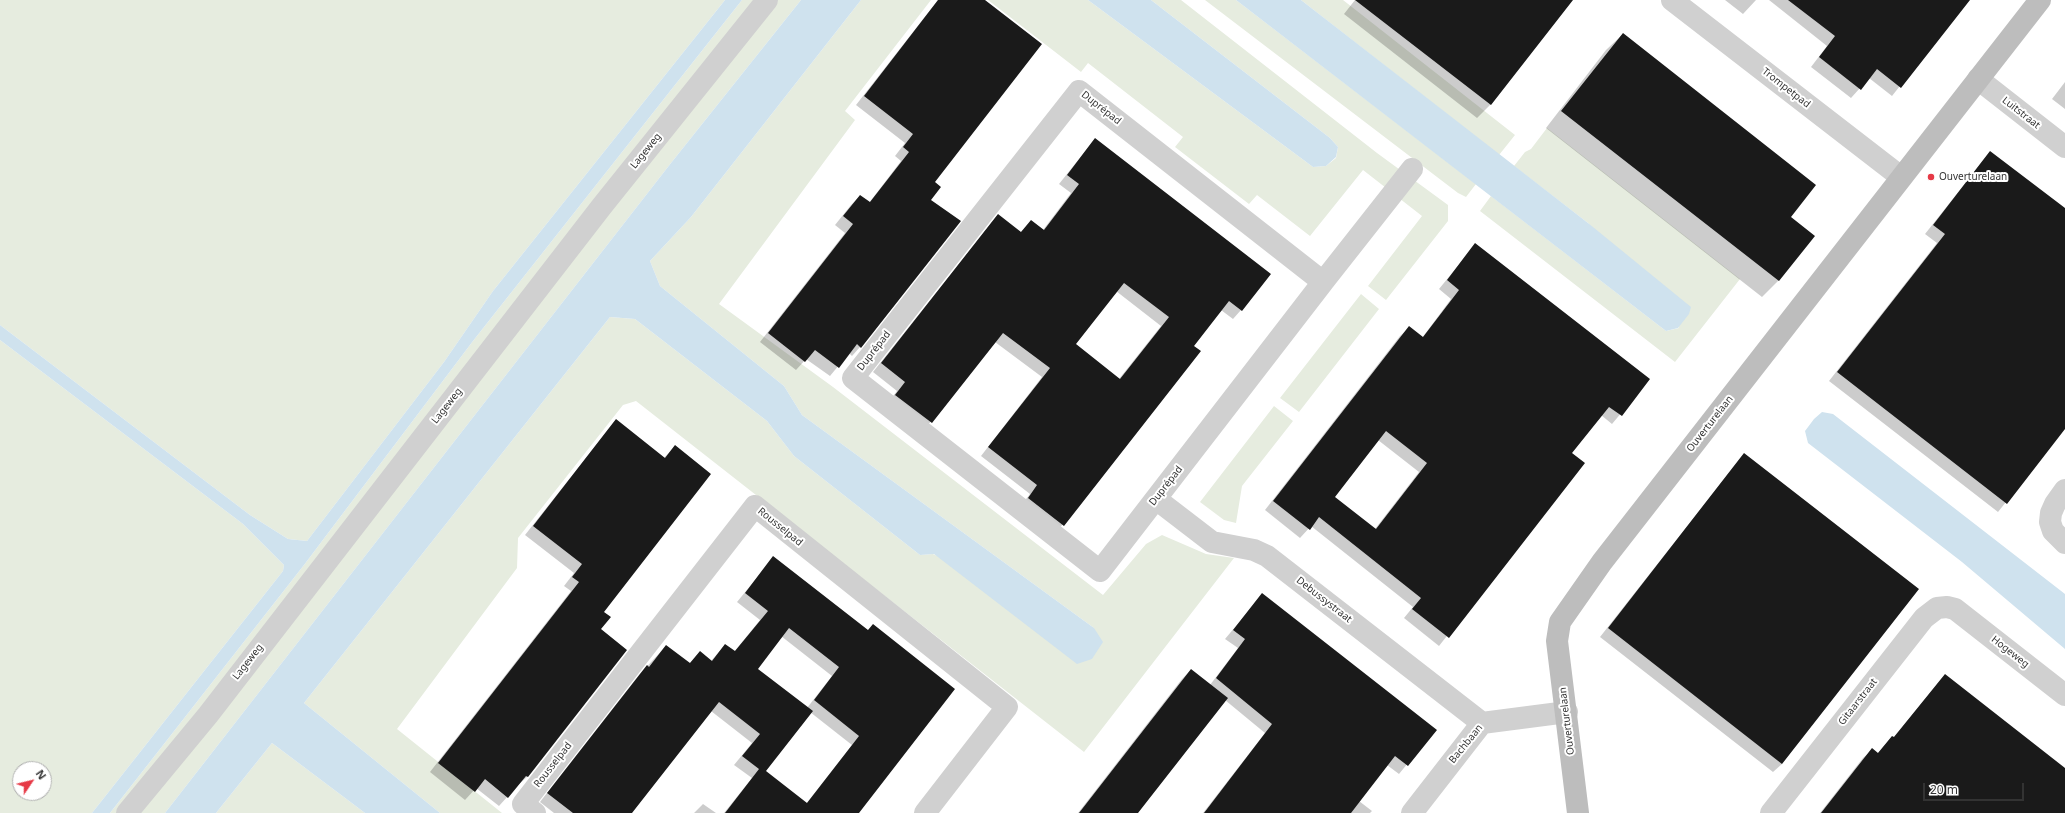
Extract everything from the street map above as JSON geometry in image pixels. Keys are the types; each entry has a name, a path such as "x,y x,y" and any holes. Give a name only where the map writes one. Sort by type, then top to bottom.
{"street":[{"name":"Lageweg","path":"127,813 208,715 602,206 767,0"},
{"name":"Trompetpad","path":"1672,0 1901,176"},
{"name":"Ouverturelaan","path":"1578,813 1567,712 1557,640 1560,622 1571,604 1901,176 2040,0"},
{"name":"Luitstraat","path":"1978,79 2065,147"},
{"name":"Duprépad","path":"1323,282 1079,90 853,378 1100,571 1412,169"},
{"path":"2065,490 2055,504 2051,513 2050,522 2053,531 2065,542"},
{"name":"Debussystraat","path":"1156,499 1212,542 1254,550 1267,556 1482,723"},
{"name":"Rousselpad","path":"535,813 523,804 755,506 1007,707 925,813"},
{"name":"Gitaarstraat","path":"1771,813 1924,618 1937,608 1947,607 1955,610"},
{"name":"Hogeweg","path":"1955,610 2065,695"},
{"name":"Bachbaan","path":"1412,813 1482,723 1567,712"}],"shaded area":[{"path":"0,0 725,0 493,291 444,362 307,541 288,539 250,515 0,325"},
{"path":"742,0 756,0 122,813 110,813 304,565 473,341"},
{"path":"774,0 801,0 671,163 165,813 140,813"},
{"path":"861,0 931,0 845,111 855,120 719,304 833,387 1103,595 1146,544 1162,535 1206,554 1234,558 1084,752 636,401 623,405 518,538 517,568 397,729 502,813 440,813 304,703 610,317 635,319 767,421 794,456 920,555 933,554 1094,628 802,415 784,386 660,286 650,261 691,217"},
{"path":"988,0 1088,0 1313,167 1326,166 1336,158 1338,147 1330,138 1151,0 1181,0 1377,153 1448,205 1448,221 1386,300 1368,286 1422,216 1363,170 1310,236 1257,195 1249,204 1175,147 1183,137 1088,63 1081,72"},
{"path":"1205,0 1236,0 1476,184 1466,197 1458,193"},
{"path":"1301,0 1343,0 1515,135 1499,155"},
{"path":"1547,128 1740,279 1675,362 1480,211 1491,196 1666,331 1679,328 1588,223 1514,166 1525,152 1531,149"},
{"path":"1361,294 1379,309 1299,412 1280,398"},
{"path":"0,340 243,524 284,565 283,571 92,813 0,813"},
{"path":"1274,406 1293,421 1242,486 1236,523 1224,520 1200,502"},
{"path":"272,743 365,813 216,813"}],"water":[{"path":"725,0 742,0 473,341 304,565 110,813 92,813 283,571 284,565 243,524 0,340 0,325 250,515 288,539 307,541 444,362 493,291"},
{"path":"801,0 861,0 691,217 650,261 660,286 784,386 802,415 1094,628 1103,642 1092,659 1077,664 934,554 920,555 794,456 767,421 635,319 610,317 304,703 440,813 365,813 272,743 216,813 165,813 671,163"},
{"path":"1088,0 1151,0 1330,138 1338,147 1336,157 1326,166 1313,167"},
{"path":"1236,0 1301,0 1588,223 1691,307 1689,314 1678,328 1666,331"},
{"path":"1822,412 1833,414 2065,594 2065,649 1962,562 1808,443 1805,431 1814,419"}],"building":[{"path":"938,0 985,0 1042,44 935,182 941,187 931,200 961,221 861,348 857,344 839,368 815,350 805,362 768,333 853,224 843,216 860,195 870,202 909,152 903,147 913,134 864,96"},
{"path":"1355,0 1573,0 1491,105"},
{"path":"1788,0 1970,0 1901,88 1877,69 1861,90 1819,57 1835,36"},
{"path":"1623,33 1816,185 1791,217 1815,236 1779,281 1561,111"},
{"path":"1095,138 1271,274 1242,311 1229,301 1194,346 1201,351 1064,526 1028,498 1037,485 988,447 1050,368 1003,333 932,423 895,395 905,382 881,363 998,214 1021,232 1031,220 1044,230 1079,184 1067,175","holes":["1124,283 1169,317 1120,379 1076,344"]},
{"path":"1990,151 2065,208 2065,429 2007,504 1837,372 1945,234 1933,225"},
{"path":"1475,243 1650,379 1622,416 1609,407 1572,453 1585,463 1449,638 1412,609 1421,598 1319,517 1310,530 1273,501 1409,326 1423,337 1459,290 1447,280","holes":["1386,431 1427,463 1376,529 1335,497"]},
{"path":"616,419 665,458 675,445 711,474 604,612 611,617 601,629 627,650 528,777 526,776 508,798 485,779 475,792 438,763 579,582 572,577 582,564 533,526"},
{"path":"1744,453 1919,589 1782,764 1608,628"},
{"path":"773,556 868,630 873,624 955,689 859,813 725,813 759,769 742,756 760,734 719,702 632,813 573,813 547,793 647,665 649,667 666,645 690,663 700,651 712,661 725,644 735,651 768,611 745,593","holes":["789,628 839,667 814,700 859,736 807,803 766,771 813,711 758,669"]},
{"path":"1262,593 1437,730 1408,766 1395,756 1351,813 1204,813 1272,724 1216,678 1245,639 1233,630"},
{"path":"1191,669 1228,698 1138,813 1079,813"},
{"path":"1945,674 2065,768 2065,813 1821,813 1872,748 1878,753 1892,736 1894,737"}],"place":[{"name":"Ouverturelaan","path":"1931,177"}]}
